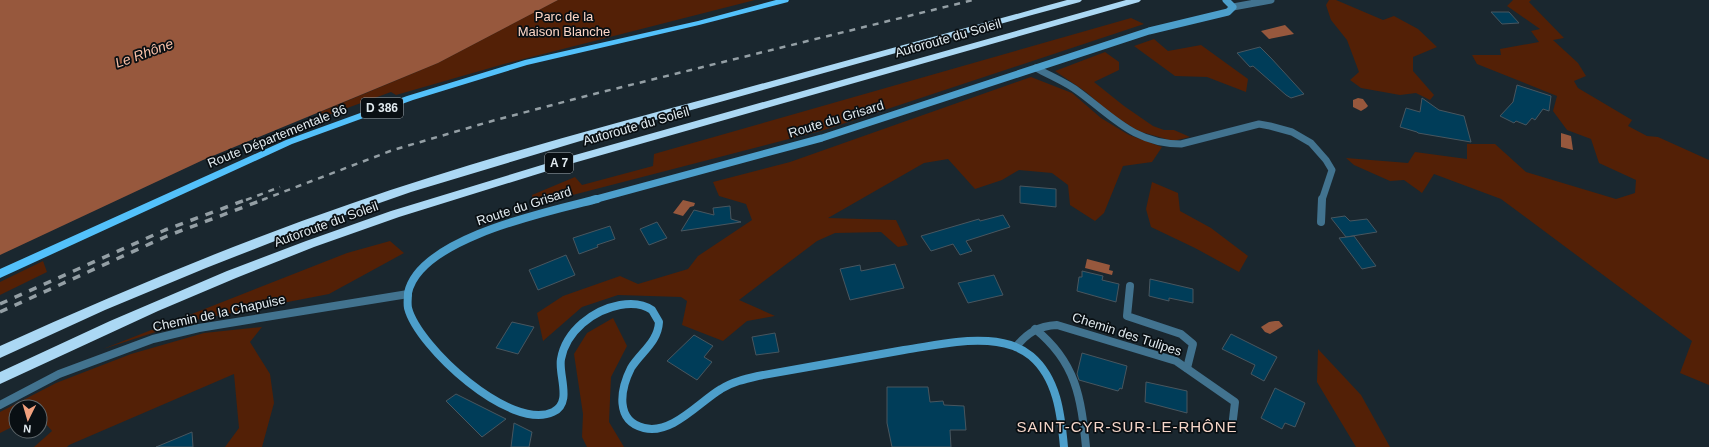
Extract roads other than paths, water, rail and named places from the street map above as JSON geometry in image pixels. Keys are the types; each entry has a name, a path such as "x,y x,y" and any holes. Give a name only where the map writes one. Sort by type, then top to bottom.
{"highway":[{"name":"Autoroute du Soleil","path":"0,352 92,309 206,262 308,223 406,189 583,137 1077,0"},
{"name":"Autoroute du Soleil","path":"0,378 97,332 219,280 311,243 413,208 572,159 1136,0"}],"main road":[{"name":"Route Départementale 86","path":"0,274 289,142 410,98 524,63 785,0"}],"street":[{"path":"1229,3 1271,0"},
{"name":"Route du Grisard","path":"408,294 411,284 421,270 433,260 463,242 504,224 822,138 1149,31 1228,12 1229,3"},
{"path":"1036,68 1078,91 1114,121 1142,137 1170,144 1181,144 1259,124 1287,129 1316,148 1332,170 1322,197 1321,222"},
{"path":"1130,286 1127,316 1181,334 1193,344 1188,368"},
{"path":"408,294 408,307 419,331 446,364 479,391 510,408 533,415 542,416 552,412 562,404 564,390 560,361 565,344 575,329 591,316 610,308 631,304 645,306 655,312 659,320 660,327 656,336 632,367 626,382 623,402 624,414 631,423 639,427 662,428 674,422 722,388 738,381 758,376 861,357 962,342 987,341 1016,347 1032,356 1042,368 1053,387 1059,405 1064,447"},
{"name":"Chemin de la Chapuise","path":"0,405 59,374 152,340 199,328 284,312 408,294"},
{"name":"Chemin des Tulipes","path":"1034,329 1045,325 1057,325 1176,361 1235,402 1233,419"},
{"path":"1016,347 1024,336 1034,329 1054,344 1070,370 1079,392 1083,412 1086,447"}],"water":[{"name":"Le Rhône","path":"0,0 558,0 438,63 203,160 0,255"},
{"path":"1285,25 1294,34 1269,39 1261,31"},
{"path":"1358,98 1363,99 1368,106 1361,111 1353,107 1353,100"},
{"path":"1561,133 1571,136 1573,150 1561,147"},
{"path":"683,200 695,203 694,206 690,207 683,216 673,213"},
{"path":"1087,259 1110,265 1109,270 1113,271 1112,275 1085,268"},
{"path":"1279,321 1283,326 1270,334 1265,332 1261,327 1269,322"}],"railway":[{"path":"262,200 393,150 492,121 590,95 973,0"},
{"path":"246,200 280,187"},
{"path":"0,304 165,230 248,199"},
{"path":"0,312 167,236 265,199"}],"district":[{"name":"SAINT-CYR-SUR-LE-RHÔNE","path":"1127,426"}],"park label":[{"name":"Parc de la Maison Blanche","path":"564,24"}]}
